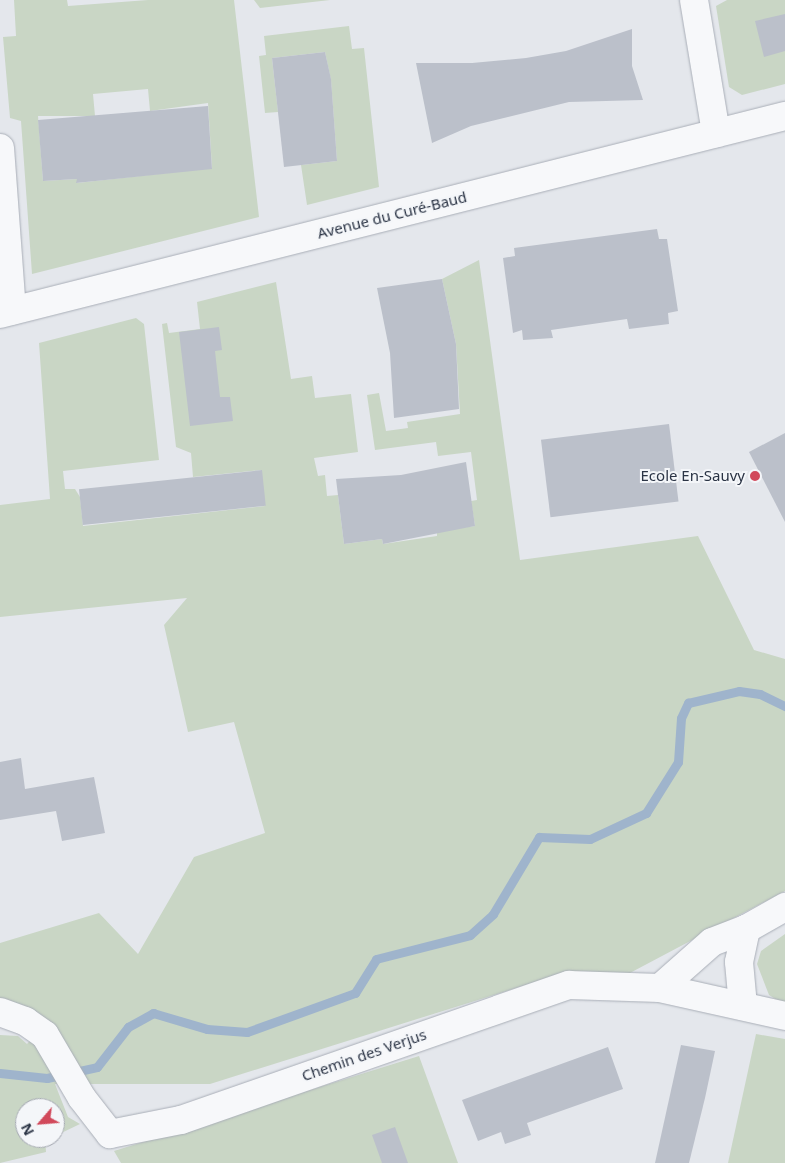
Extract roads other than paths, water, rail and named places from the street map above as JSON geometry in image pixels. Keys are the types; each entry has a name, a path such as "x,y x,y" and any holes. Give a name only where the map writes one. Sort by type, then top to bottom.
{"street":[{"path":"694,0 716,133"},
{"name":"Avenue du Curé-Baud","path":"6,313 785,116"},
{"path":"0,148 6,313"},
{"path":"660,988 712,942 746,928 785,908"},
{"path":"742,1006 739,962 746,928"},
{"name":"Chemin des Verjus","path":"0,1012 25,1021 44,1035 82,1098 110,1134 181,1120 569,985 660,988 785,1016"}],"waterway":[{"path":"0,1073 47,1078 97,1067 128,1027 153,1013 207,1029 247,1032 355,993 376,959 470,935 493,914 539,837 590,839 646,813 678,762 681,718 688,703 739,691 760,694 785,706"}],"place":[{"name":"Ecole En-Sauvy","path":"755,476"}]}
